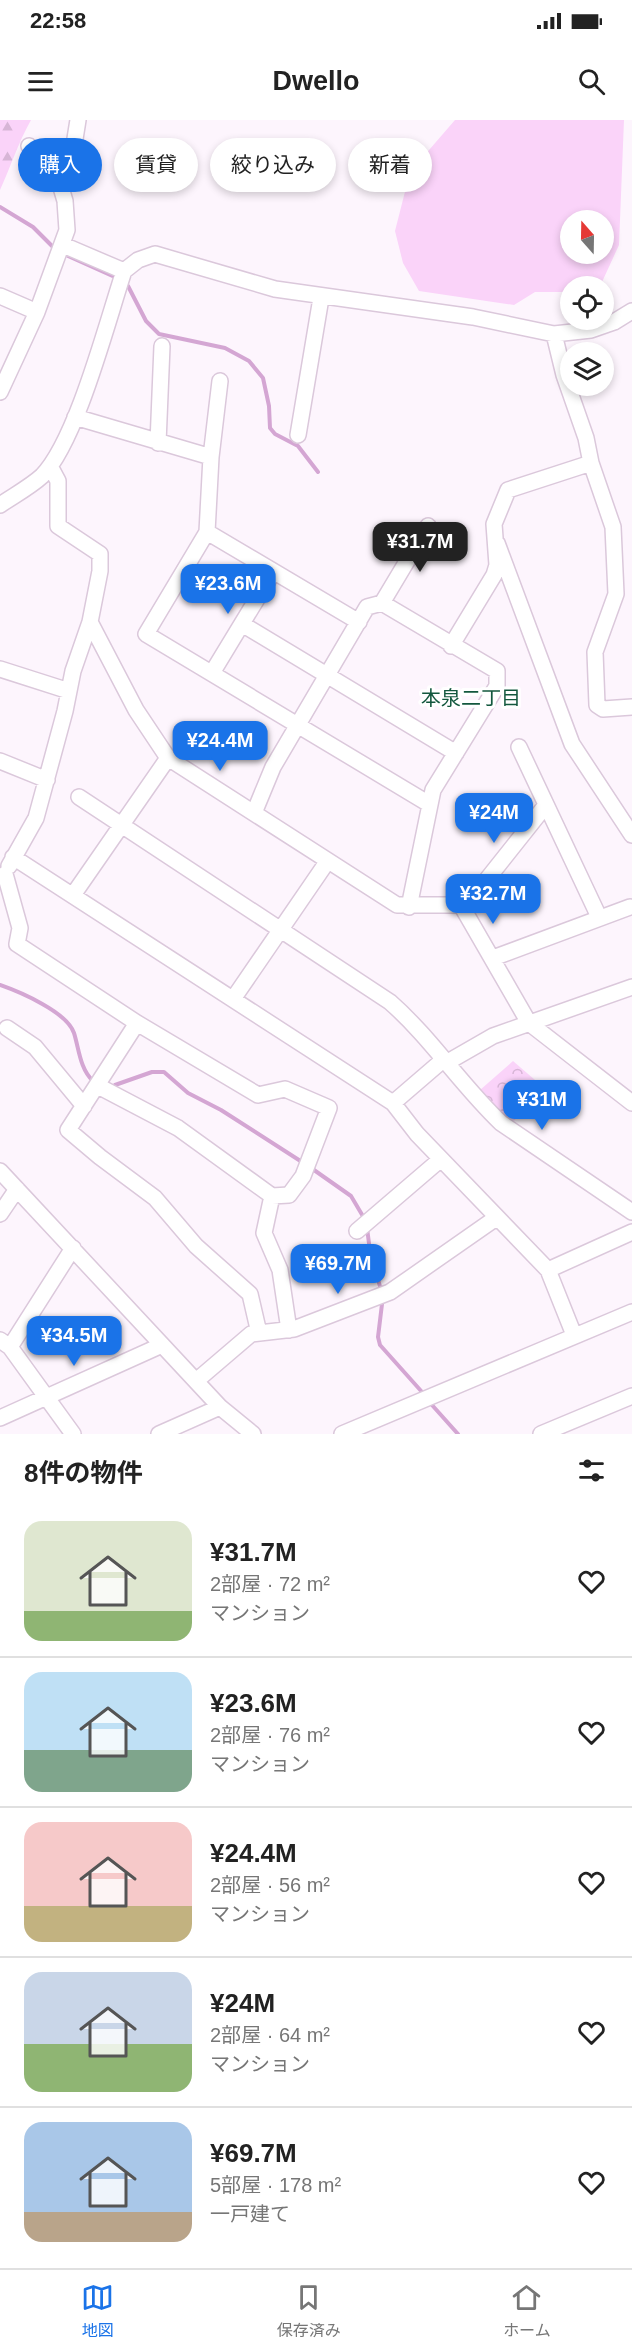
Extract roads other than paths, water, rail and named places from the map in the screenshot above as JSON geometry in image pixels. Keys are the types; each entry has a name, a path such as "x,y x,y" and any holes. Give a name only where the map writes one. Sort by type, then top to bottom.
{"street":[{"path":"75,138 78,120"},
{"path":"1,385 37,312 63,245 67,230 62,192"},
{"path":"63,245 124,271"},
{"path":"0,505 40,478 50,466 75,417 124,271 138,260 155,254 275,289 321,298 473,317 554,334 591,330 614,322 632,311"},
{"path":"0,296 37,312"},
{"path":"298,435 321,298"},
{"path":"554,334 564,375 613,527 616,594 595,652 597,705 603,709 632,706"},
{"path":"158,443 162,346"},
{"path":"220,381 211,458 207,532 146,634 429,804"},
{"path":"75,417 211,458"},
{"path":"451,646 494,575 497,565 497,543 494,524 508,490 591,463"},
{"path":"50,466 58,481 58,526 100,554 100,571 90,622 73,671 36,818 2,875 20,928 17,944 137,1023 258,1095 285,1089 329,1108 303,1176 289,1195 272,1196 178,1128 98,1086"},
{"path":"254,813 273,767 326,675 368,607 382,603 428,526"},
{"path":"207,532 272,574 359,622"},
{"path":"497,543 572,744 632,835"},
{"path":"212,674 272,574"},
{"path":"382,603 451,646 497,671 497,686 434,790 429,804 409,907"},
{"path":"90,622 136,710 168,758 397,905 409,907 461,905 473,897 546,805"},
{"path":"242,624 456,753"},
{"path":"0,669 69,691"},
{"path":"519,747 599,917"},
{"path":"73,895 168,758"},
{"path":"0,761 47,780"},
{"path":"79,797 390,1002 415,1024 445,1062 501,1123 632,1212"},
{"path":"13,857 393,1103 496,1218 549,1270 574,1335"},
{"path":"233,999 327,862"},
{"path":"461,905 529,1023 632,1103"},
{"path":"493,957 630,907"},
{"path":"393,1103 445,1062 493,1036 632,987"},
{"path":"137,1023 68,1130 155,1198 196,1246 250,1294 259,1333"},
{"path":"7,1028 35,1047 84,1106"},
{"path":"357,1231 441,1159"},
{"path":"0,1171 220,1407 254,1434"},
{"path":"0,1214 17,1189"},
{"path":"272,1196 264,1233 280,1270 289,1330"},
{"path":"196,1381 251,1334 289,1330 390,1292 442,1258 496,1218"},
{"path":"549,1270 632,1232"},
{"path":"73,1248 5,1343 73,1434"},
{"path":"342,1434 632,1312"},
{"path":"0,1418 162,1345"},
{"path":"541,1434 632,1396"},
{"path":"159,1434 220,1407"}],"waterway":[{"path":"0,207 33,227 55,249"},
{"path":"68,256 117,278"},
{"path":"128,286 146,321 159,334 225,348 249,361 263,378 269,406 270,428 275,434 298,446 318,472"},
{"path":"0,985 53,1010 70,1025 83,1065 93,1081"},
{"path":"115,1085 152,1072 164,1072 188,1093 221,1110 302,1162"},
{"path":"314,1170 351,1196 364,1218"},
{"path":"367,1228 370,1251 381,1290"},
{"path":"382,1304 378,1337 380,1345 422,1392"},
{"path":"432,1405 458,1434"}],"district":[{"name":"本泉二丁目","path":"471,698"}]}
